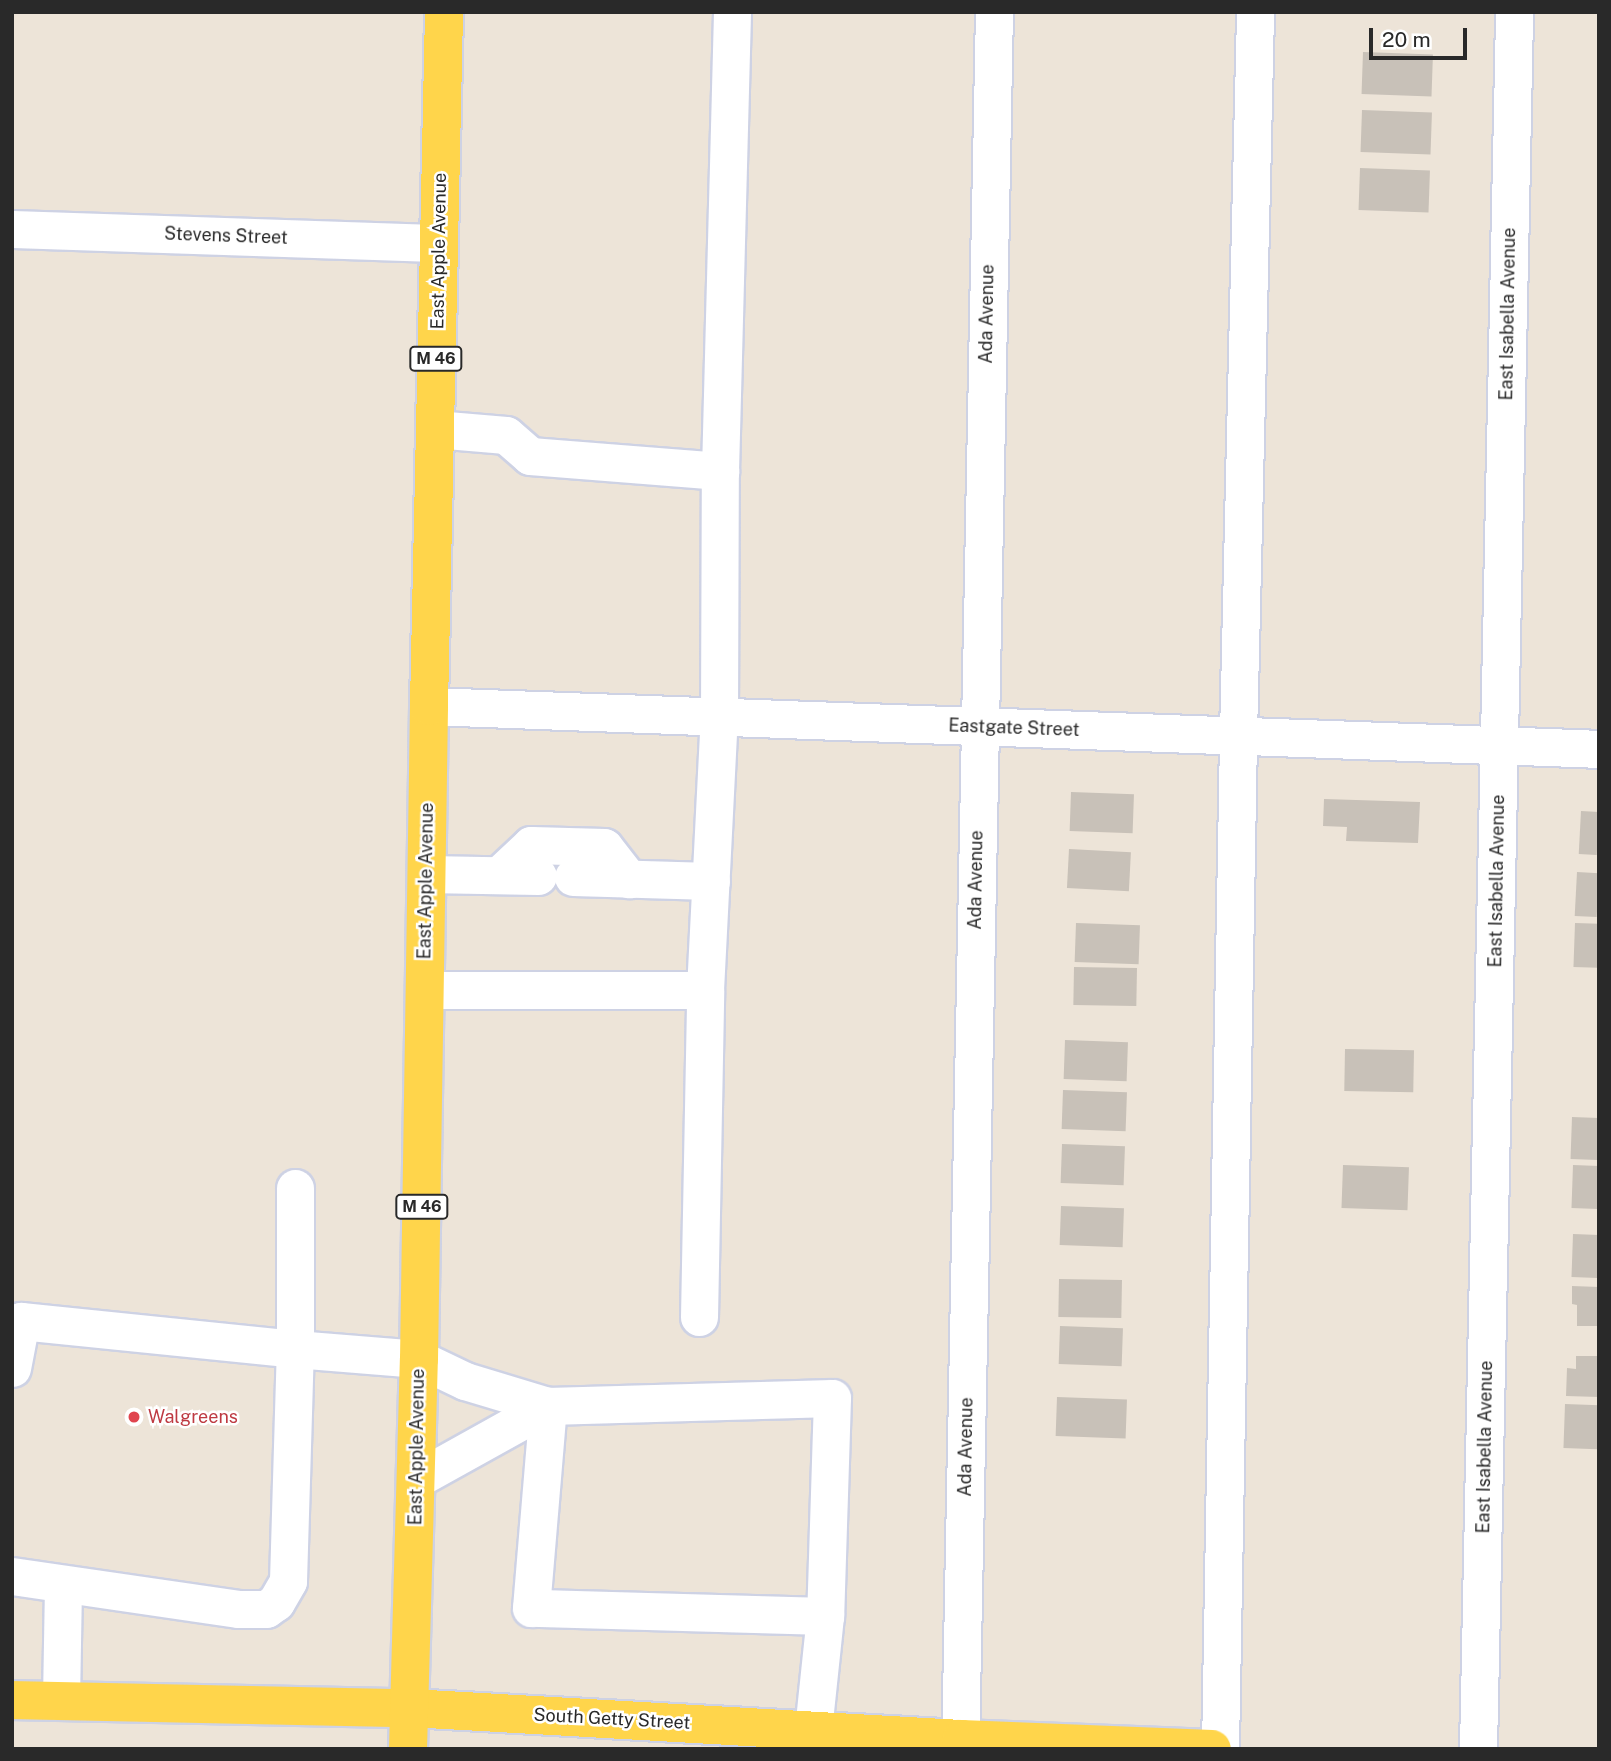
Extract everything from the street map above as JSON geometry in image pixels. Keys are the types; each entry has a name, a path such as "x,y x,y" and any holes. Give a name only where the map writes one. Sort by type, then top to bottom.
{"main road":[{"name":"East Apple Avenue","path":"408,1749 417,1479 429,706 444,12"},
{"name":"South Getty Street","path":"12,1700 410,1708 813,1731 960,1744 1212,1749"}],"street":[{"path":"699,1317 705,990 719,718 720,471 733,12"},
{"name":"Ada Avenue","path":"960,1744 994,12"},
{"path":"1220,1749 1238,735 1255,12"},
{"name":"East Isabella Avenue","path":"1478,1749 1514,12"},
{"name":"Stevens Street","path":"12,229 439,243"},
{"path":"435,429 506,435 530,456 720,471"},
{"name":"Eastgate Street","path":"429,706 1599,749"},
{"path":"499,875 531,845 604,847 629,879"},
{"path":"426,874 711,881"},
{"path":"425,990 705,990"},
{"path":"12,1576 238,1609 266,1609 276,1602 288,1581 295,1349 295,1188"},
{"path":"12,1368 21,1321 419,1359 465,1381 548,1406 832,1398 825,1616 813,1731"},
{"path":"417,1479 548,1406"},
{"path":"548,1406 531,1608 825,1616"},
{"path":"61,1700 63,1584"}],"building":[{"path":"1363,52 1433,54 1431,96 1362,94"},
{"path":"1362,110 1432,112 1430,154 1361,152"},
{"path":"1360,168 1430,170 1428,212 1359,210"},
{"path":"1071,792 1134,794 1133,833 1070,831"},
{"path":"1324,799 1420,802 1418,843 1346,841 1347,827 1323,826"},
{"path":"1581,811 1599,812 1597,855 1579,854"},
{"path":"1069,849 1131,852 1129,891 1067,888"},
{"path":"1577,872 1599,873 1597,917 1575,916"},
{"path":"1076,923 1140,925 1139,964 1075,962"},
{"path":"1575,923 1599,924 1597,968 1573,967"},
{"path":"1074,967 1137,968 1136,1006 1073,1005"},
{"path":"1065,1040 1128,1042 1127,1081 1064,1079"},
{"path":"1345,1049 1414,1050 1413,1092 1344,1091"},
{"path":"1063,1090 1127,1092 1126,1131 1062,1129"},
{"path":"1572,1117 1599,1118 1598,1160 1571,1159"},
{"path":"1062,1144 1125,1146 1124,1185 1061,1183"},
{"path":"1343,1165 1409,1167 1407,1210 1341,1208"},
{"path":"1573,1165 1599,1166 1597,1209 1571,1208"},
{"path":"1061,1206 1124,1208 1123,1247 1060,1245"},
{"path":"1573,1234 1599,1235 1597,1278 1571,1277"},
{"path":"1059,1279 1122,1280 1121,1318 1058,1317"},
{"path":"1572,1286 1599,1287 1599,1326 1577,1326 1577,1305 1572,1304"},
{"path":"1060,1326 1123,1328 1122,1366 1059,1364"},
{"path":"1576,1356 1599,1356 1599,1397 1566,1396 1567,1368 1576,1369"},
{"path":"1057,1397 1127,1399 1126,1438 1056,1436"},
{"path":"1565,1404 1599,1405 1597,1449 1563,1448"}],"place":[{"name":"Walgreens","path":"134,1417"}]}
